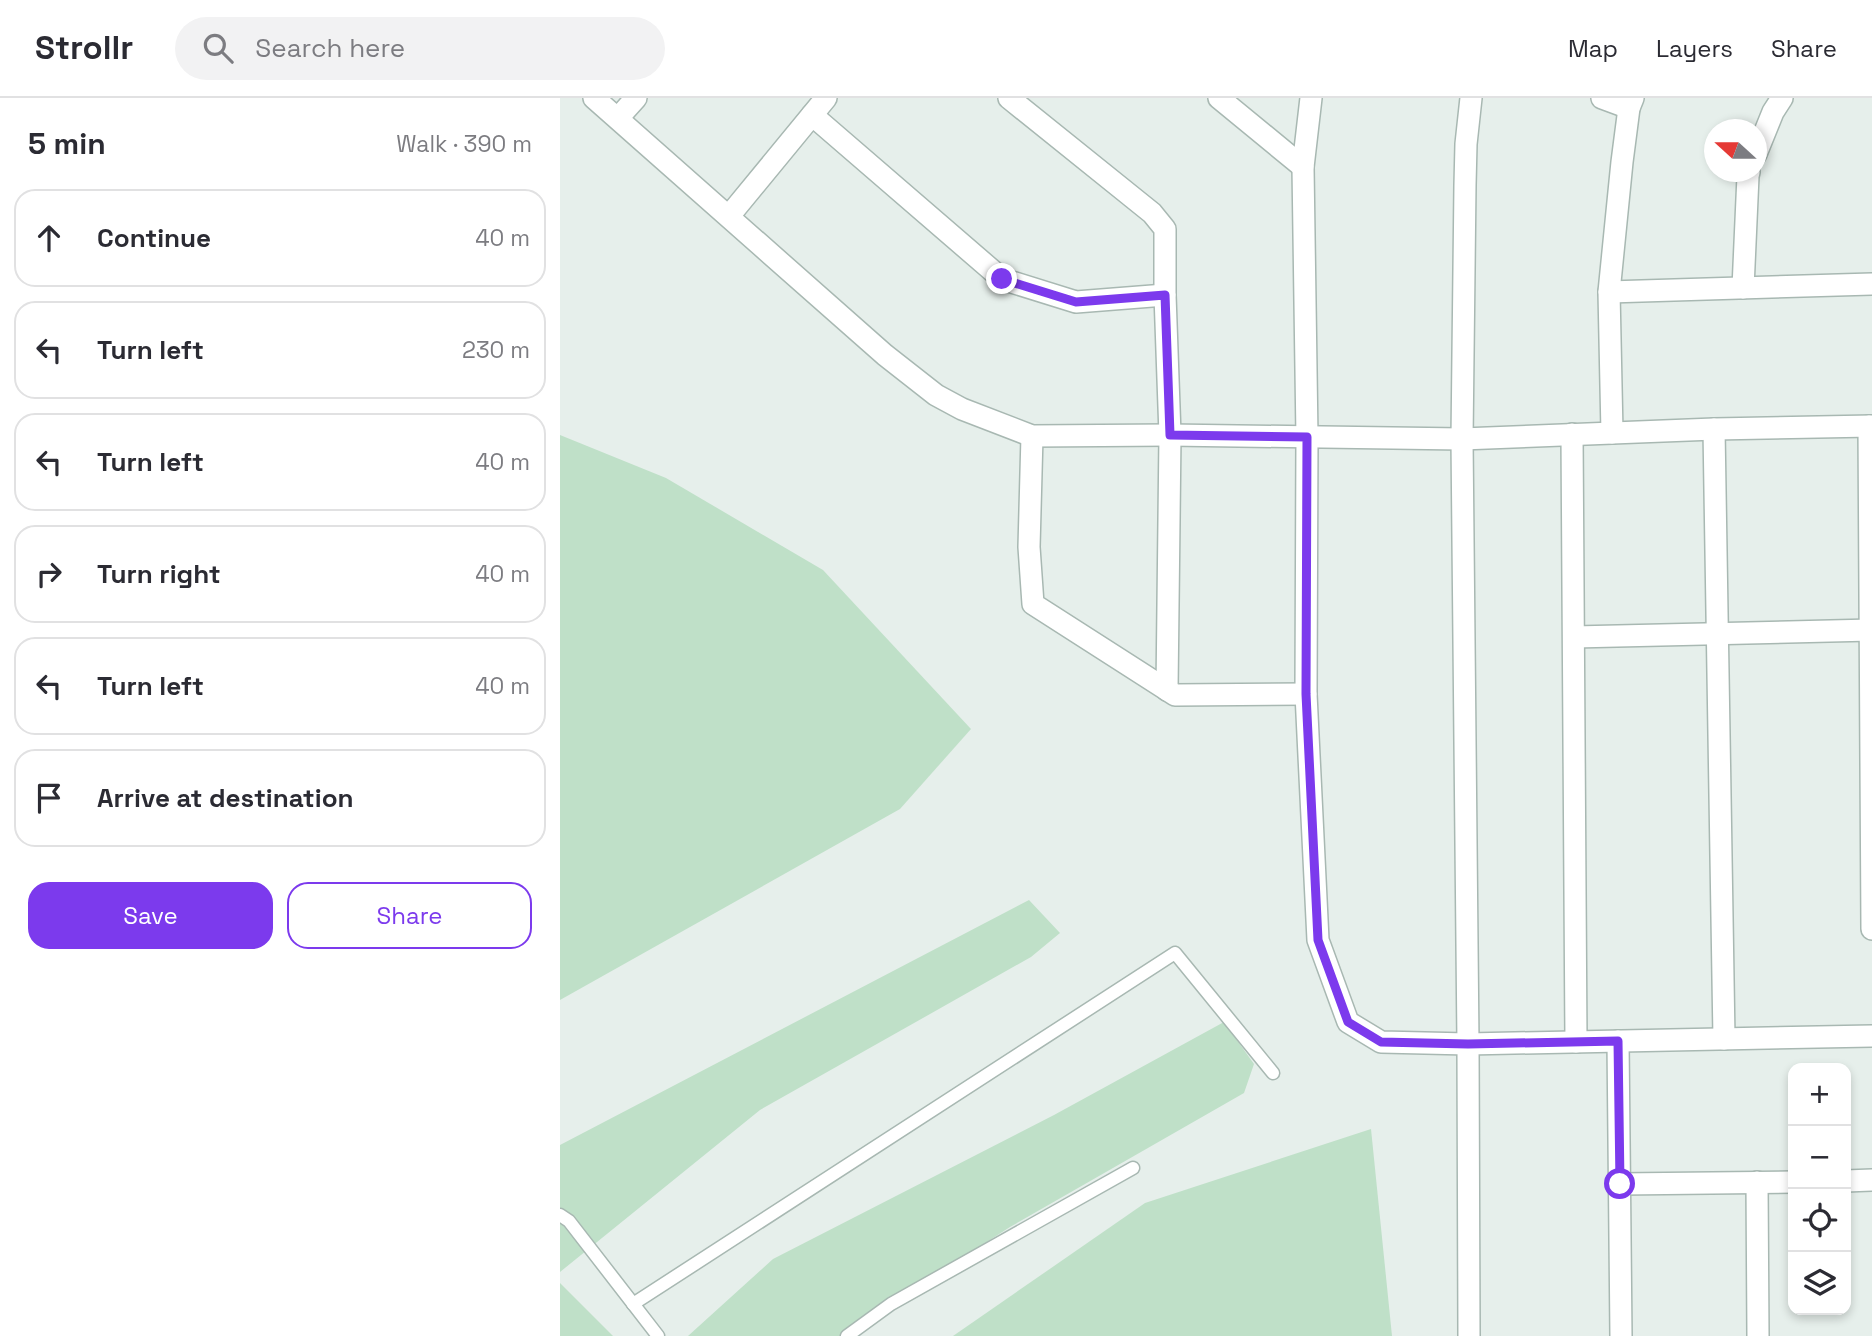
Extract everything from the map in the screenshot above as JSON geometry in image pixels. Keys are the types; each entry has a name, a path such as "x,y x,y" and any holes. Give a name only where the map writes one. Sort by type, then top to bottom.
{"street":[{"path":"594,98 885,355 936,395 962,409 1032,436 1462,439 1870,426 1872,929"},
{"path":"618,118 636,98"},
{"path":"729,216 826,98"},
{"path":"1009,98 1152,213 1165,229 1170,435 1167,690"},
{"path":"1219,98 1303,167"},
{"path":"1311,98 1303,167 1307,437 1306,694 1318,940 1348,1022 1381,1042 1468,1044 1872,1036"},
{"path":"1469,1336 1462,439 1465,158 1471,98"},
{"path":"1602,98 1631,103 1609,292 1612,433"},
{"path":"1767,127 1782,98"},
{"path":"812,115 1002,279 1076,302 1165,295"},
{"path":"1743,288 1748,182"},
{"path":"1609,292 1872,284"},
{"path":"1714,429 1724,1039"},
{"path":"1572,434 1576,1042"},
{"path":"1032,436 1029,547 1033,604 1175,695 1306,694"},
{"path":"1574,637 1871,630"},
{"path":"1618,1041 1621,1336"},
{"path":"1851,1181 1872,1180"},
{"path":"1620,1184 1788,1181"},
{"path":"1756,1182 1758,1336"}],"lane":[{"path":"633,1304 1175,953 1273,1073"},
{"path":"847,1336 891,1304 1133,1168"},
{"path":"560,1215 569,1222 657,1336"}],"green space":[{"path":"560,435 666,478 823,570 971,729 900,809 560,1000"},
{"path":"1029,900 1060,933 1031,957 760,1110 560,1272 560,1145"},
{"path":"1224,1022 1254,1064 1244,1093 1010,1227 841,1336 688,1336 773,1259 1054,1115"},
{"path":"1371,1129 1392,1336 953,1336 1145,1203"},
{"path":"560,1283 613,1336 560,1336"}],"route":[{"path":"1002,279 1076,302 1165,295 1170,435 1307,437 1306,694 1318,940 1348,1022 1381,1042 1468,1044 1618,1041 1620,1184"}]}
